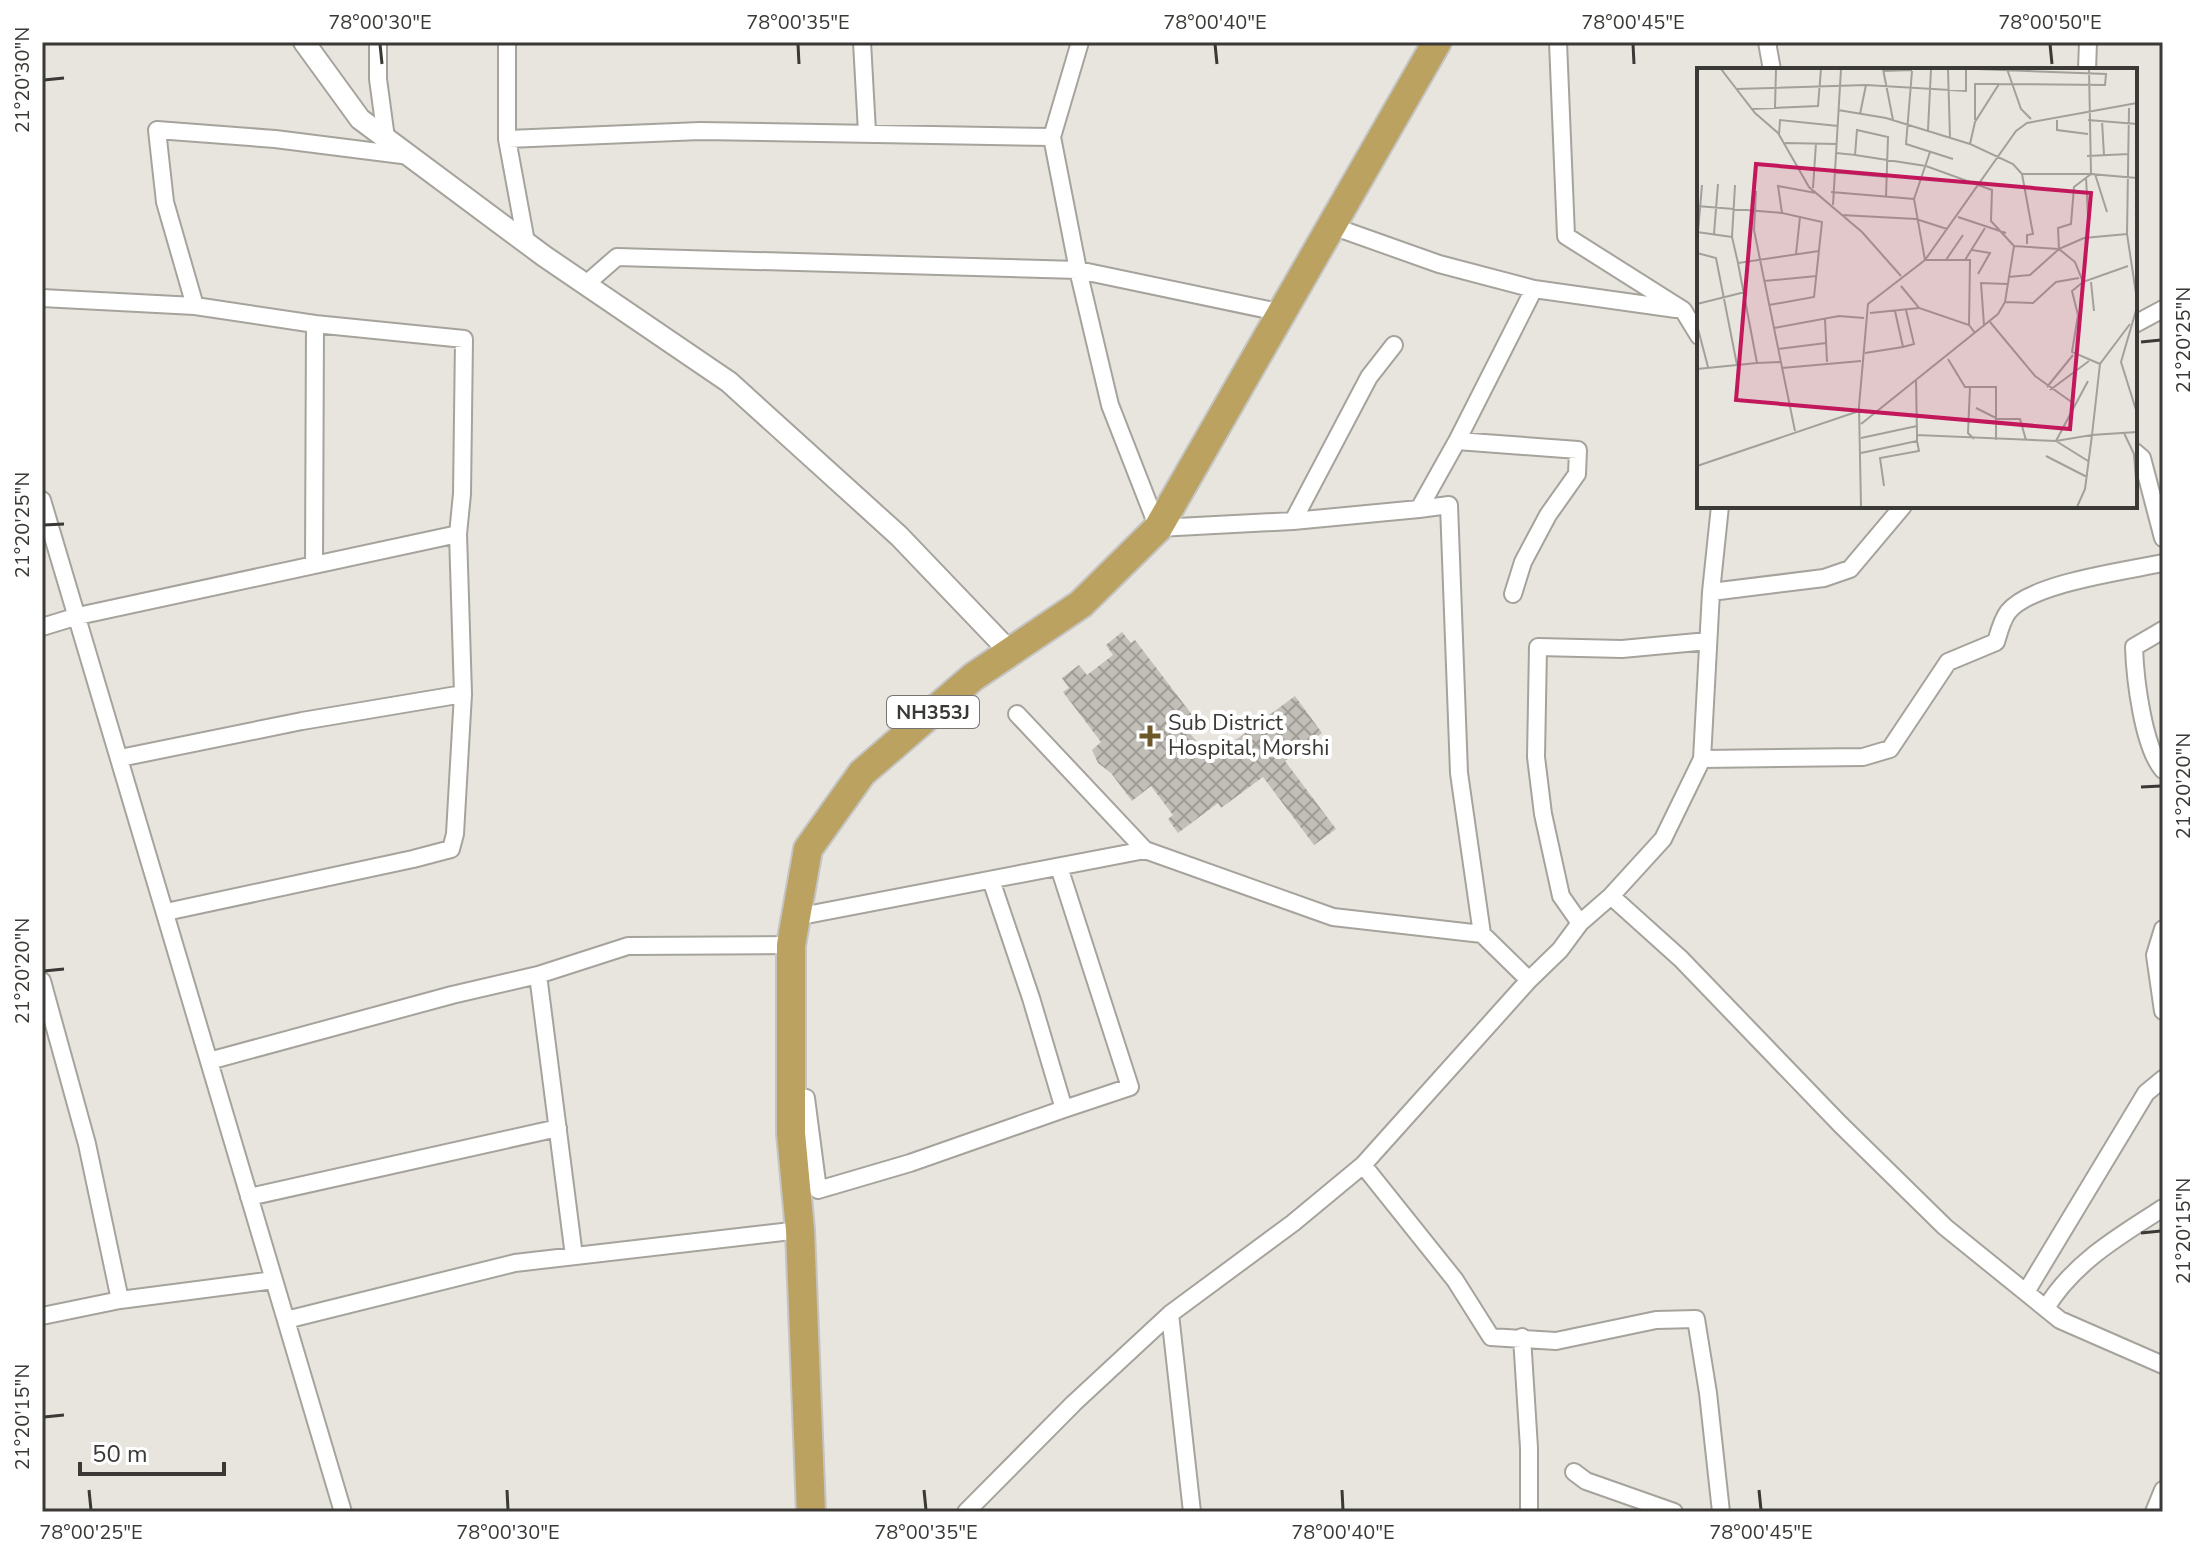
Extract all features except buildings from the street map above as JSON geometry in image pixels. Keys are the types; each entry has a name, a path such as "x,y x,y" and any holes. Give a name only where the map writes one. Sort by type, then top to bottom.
{"highway":[{"name":"NH353J","path":"811,1512 800,1230 791,1133 791,945 808,849 862,773 973,677 1081,604 1158,528 1437,42"}],"street":[{"path":"304,42 360,119 526,242 729,382 899,536 1010,652"},
{"path":"378,42 378,79 386,138"},
{"path":"507,42 507,139 526,242"},
{"path":"862,42 867,132"},
{"path":"1080,42 1052,137 1078,270 1110,405 1158,528 1293,521 1449,505 1459,773 1482,934 1529,980"},
{"path":"1558,42 1566,236 1683,310 1697,333"},
{"path":"1767,42 1772,68"},
{"path":"2087,68 2088,42"},
{"path":"195,306 165,202 157,130 275,139 410,156"},
{"path":"507,139 700,131 1052,137"},
{"path":"1332,226 1439,264 1534,289 1683,310"},
{"path":"586,284 617,257 1078,270 1283,313"},
{"path":"1419,509 1534,289"},
{"path":"42,298 195,306 315,324 464,339 462,494 458,534 463,694 455,834 451,849 166,912"},
{"path":"2137,323 2163,309"},
{"path":"314,565 315,324"},
{"path":"1293,521 1369,377 1394,345"},
{"path":"1457,441 1578,450 1577,474 1548,515 1523,562 1513,594"},
{"path":"2137,454 2142,458 2163,538"},
{"path":"42,500 343,1512"},
{"path":"966,1512 1074,1403 1170,1314 1293,1223 1363,1165 1529,980 1560,950 1580,923 1611,896 1663,839 1702,759 1711,592 1720,508"},
{"path":"1711,592 1824,578 1850,569 1901,508"},
{"path":"42,627 78,616 458,534"},
{"path":"1702,759 1863,757 1890,749 1948,662 1996,642 2006,614 2024,597 2076,581 2163,563"},
{"path":"2163,630 2134,647 2135,676 2144,718 2157,763 2163,770"},
{"path":"1580,923 1561,896 1543,814 1536,757 1538,647 1622,649 1708,641"},
{"path":"120,758 302,721 463,694"},
{"path":"1017,714 1145,850 1333,917 1482,934"},
{"path":"796,917 1145,850"},
{"path":"791,1096 806,1098 818,1190 910,1163 1130,1087 1059,867"},
{"path":"991,880 1064,1109"},
{"path":"1611,896 1681,959 1840,1124 1945,1227 2060,1320 2163,1365"},
{"path":"2163,929 2155,955 2163,1011"},
{"path":"209,1061 538,975 628,946 791,945"},
{"path":"538,975 574,1256"},
{"path":"42,981 87,1144 120,1300"},
{"path":"2026,1292 2146,1093 2163,1079"},
{"path":"249,1197 558,1128"},
{"path":"1363,1165 1455,1280 1491,1337 1556,1341 1656,1320 1696,1319 1721,1512"},
{"path":"2046,1308 2061,1284 2105,1245 2163,1208"},
{"path":"286,1320 515,1263 800,1230"},
{"path":"42,1316 120,1300 274,1280"},
{"path":"1170,1314 1192,1512"},
{"path":"1522,1337 1529,1448 1529,1512"},
{"path":"1574,1472 1586,1481 1674,1512"},
{"path":"2154,1512 2163,1490"}],"place":[{"name":"Sub District Hospital, Morshi","path":"1150,736"}]}
